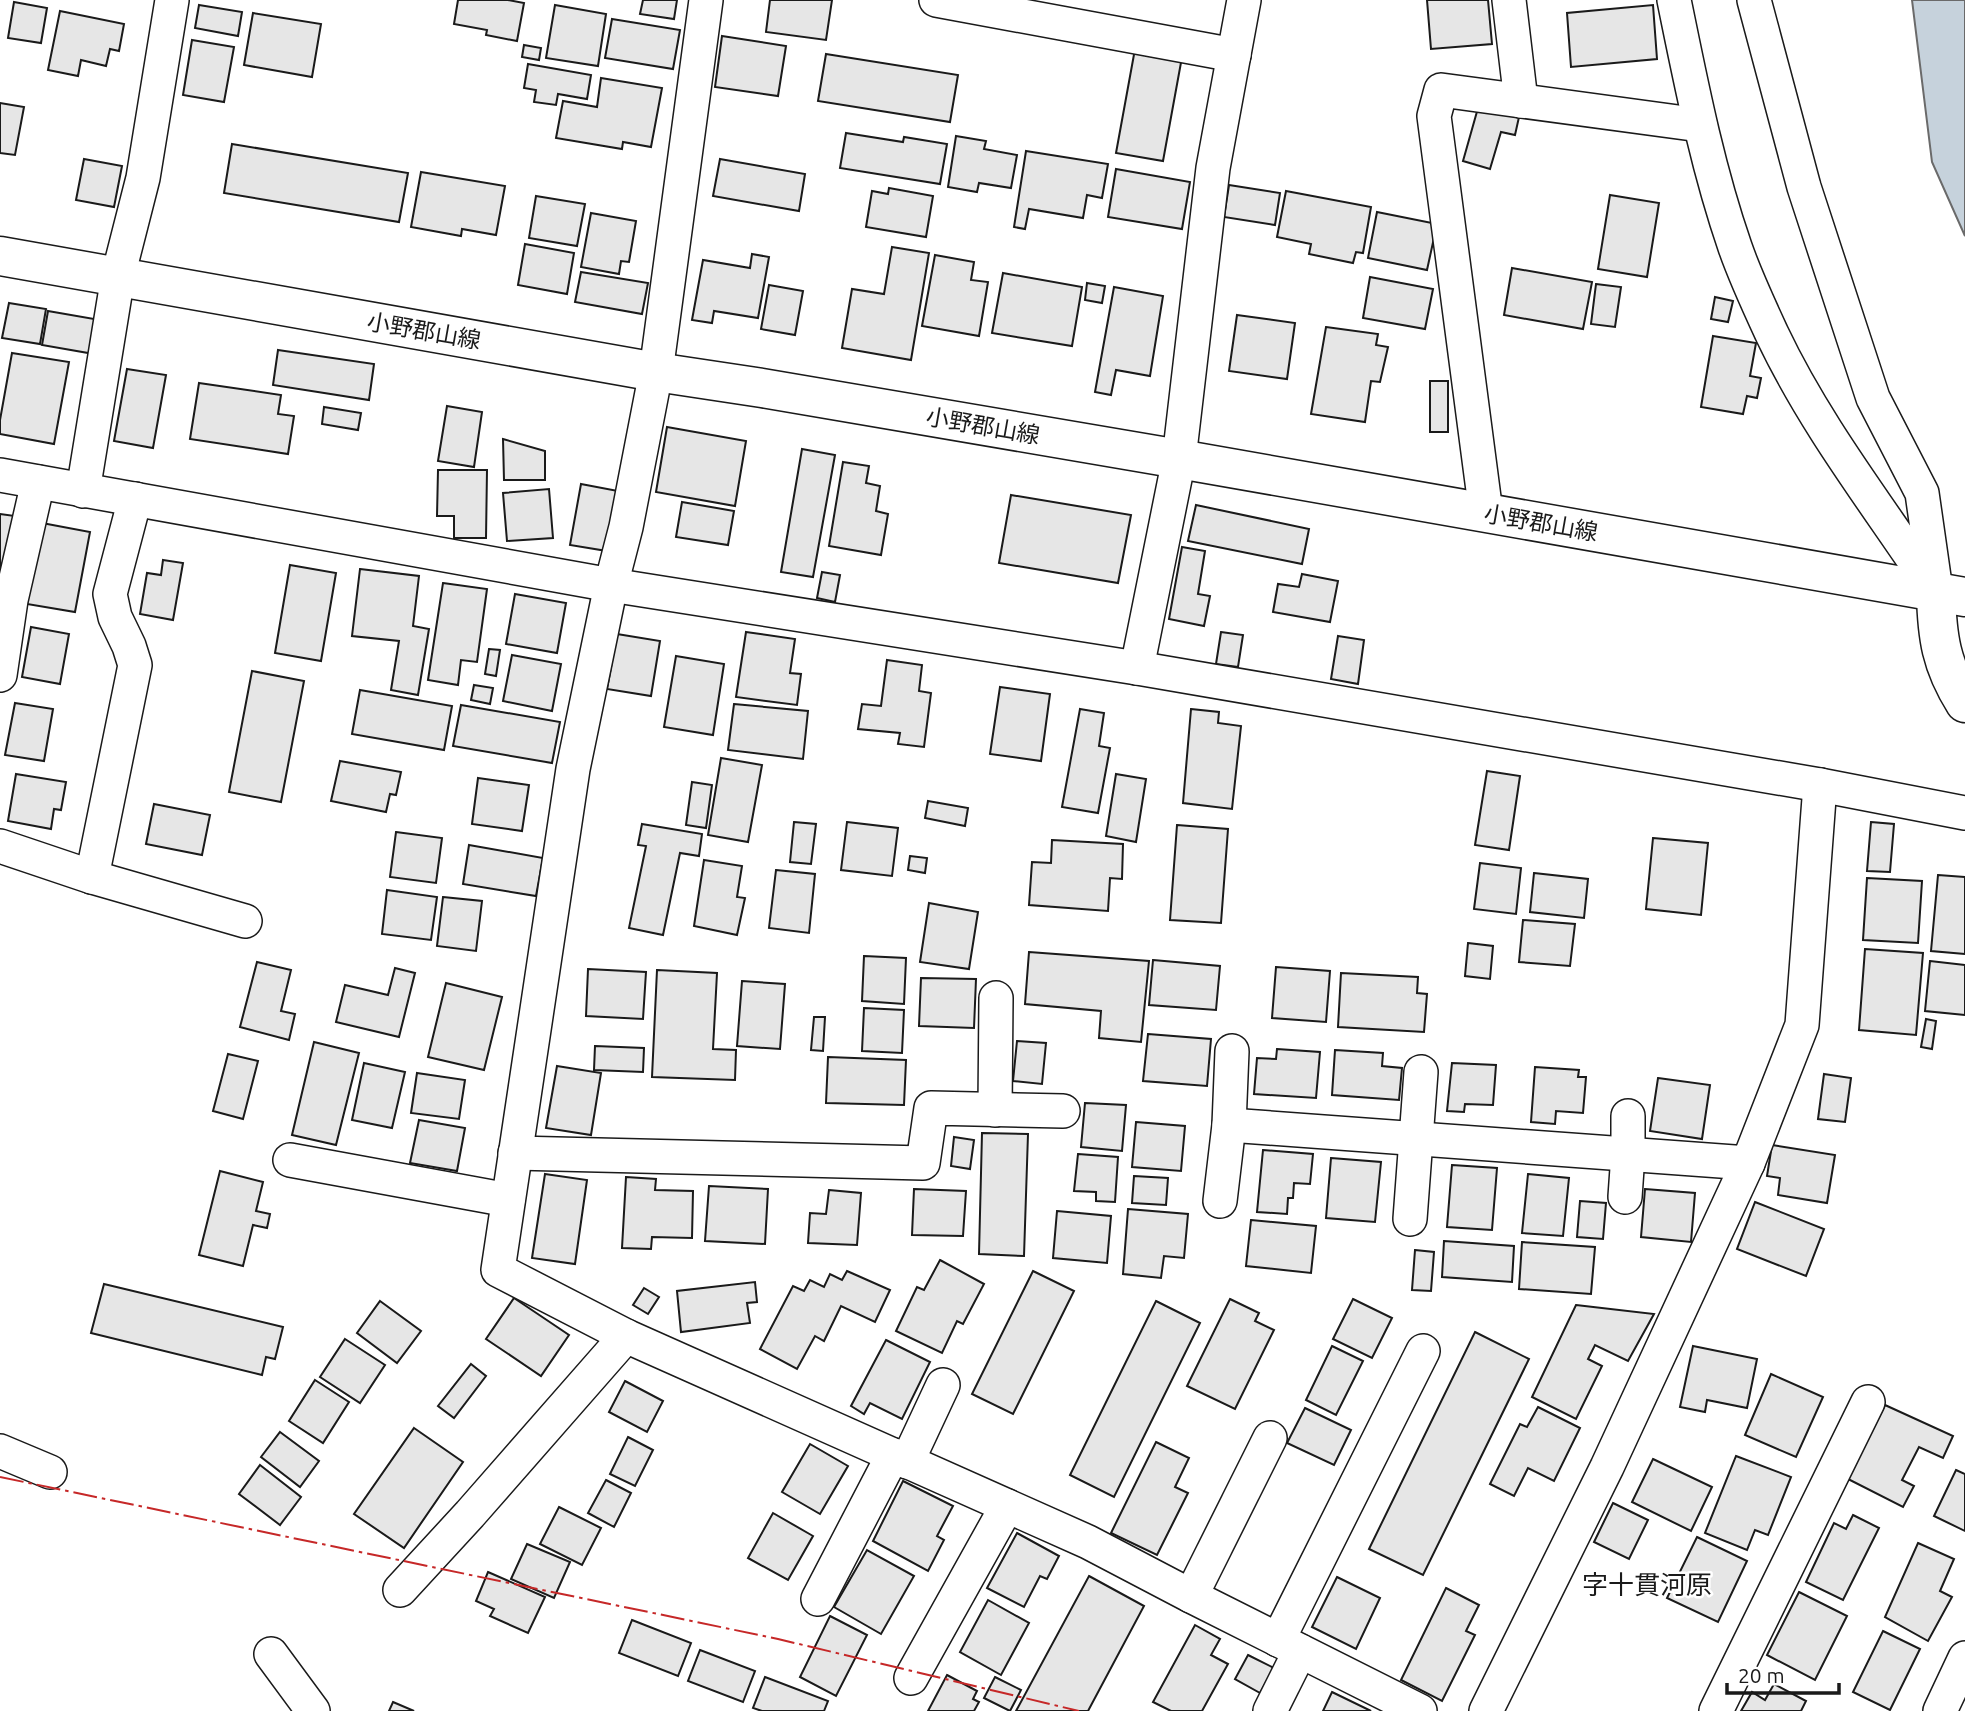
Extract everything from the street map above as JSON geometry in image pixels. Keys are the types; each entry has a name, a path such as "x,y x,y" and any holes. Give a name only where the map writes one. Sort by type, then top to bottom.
{"main road":[{"name":"小野郡山線","path":"0,256 1951,595"},
{"path":"1951,595 1939,643 1952,682 1965,703"}],"street":[{"path":"83,491 118,276 143,178 172,0"},
{"path":"706,0 656,372 626,527 611,585 573,769 498,1270 626,1336 1088,1542 1420,1711"},
{"path":"936,0 1234,55"},
{"path":"1137,668 1179,459 1213,167 1244,0"},
{"path":"1509,0 1521,101"},
{"path":"1674,0 1700,125 1735,248 1773,335 1822,425 1951,595"},
{"path":"1754,0 1804,187 1873,398 1922,493 1951,595"},
{"path":"1486,513 1434,116 1441,90 1700,125"},
{"path":"0,475 611,585 1137,668 1820,785 1965,813"},
{"path":"0,675 11,600 37,482"},
{"path":"92,877 135,665 115,617 110,594 135,499"},
{"path":"1486,1711 1607,1467 1748,1163 1802,1025 1820,785"},
{"path":"0,845 92,877 245,921"},
{"path":"995,1110 996,998"},
{"path":"1220,1201 1229,1125 1232,1051"},
{"path":"1410,1219 1421,1072"},
{"path":"515,1153 923,1163 931,1108 1063,1111"},
{"path":"1625,1197 1628,1116"},
{"path":"1229,1125 1748,1163"},
{"path":"290,1160 508,1200"},
{"path":"400,1590 626,1336"},
{"path":"1270,1711 1289,1645 1423,1351"},
{"path":"818,1599 943,1385"},
{"path":"1716,1711 1868,1402"},
{"path":"1191,1596 1270,1438"},
{"path":"0,1451 50,1472"},
{"path":"911,1678 1007,1506"},
{"path":"271,1654 313,1711"},
{"path":"1940,1711 1965,1658"}],"shaded area":[{"path":"1912,0 1965,0 1965,236 1932,162"}],"building":[{"path":"458,0 508,0 524,3 517,41 486,35 487,30 454,24"},
{"path":"643,0 677,0 674,19 640,14"},
{"path":"770,0 832,0 826,40 766,32"},
{"path":"1427,0 1488,0 1492,44 1431,49"},
{"path":"14,2 47,8 41,43 8,38"},
{"path":"199,5 242,12 238,36 195,28"},
{"path":"555,5 606,14 598,66 546,58"},
{"path":"1653,5 1657,59 1571,67 1567,13"},
{"path":"60,11 124,24 119,51 110,49 106,66 81,60 78,76 48,70"},
{"path":"253,13 321,24 312,77 244,65"},
{"path":"612,19 680,30 673,69 605,58"},
{"path":"722,36 786,46 778,96 715,87"},
{"path":"192,40 234,47 224,102 183,95"},
{"path":"524,45 541,48 539,60 522,57"},
{"path":"1135,49 1182,57 1163,161 1116,153"},
{"path":"826,54 958,75 950,122 818,101"},
{"path":"528,64 591,75 587,99 558,94 556,105 534,102 536,90 524,88"},
{"path":"601,78 662,88 651,147 623,142 622,149 556,138 563,101 597,107"},
{"path":"0,103 24,107 15,155 0,153"},
{"path":"1478,108 1519,117 1515,135 1501,132 1490,169 1463,161"},
{"path":"846,133 903,142 904,137 947,144 940,184 840,168"},
{"path":"956,136 986,141 984,149 1017,155 1011,188 979,183 977,192 948,187"},
{"path":"232,144 408,173 399,222 224,193"},
{"path":"1026,151 1108,164 1102,198 1087,195 1083,218 1029,209 1025,229 1014,227"},
{"path":"84,159 122,166 114,207 76,200"},
{"path":"720,159 805,174 799,211 713,196"},
{"path":"1116,169 1190,182 1182,229 1108,217"},
{"path":"421,172 505,186 496,235 462,229 461,236 411,227"},
{"path":"1229,185 1280,193 1275,225 1224,217"},
{"path":"889,188 933,196 926,237 866,227 872,191 888,194"},
{"path":"1286,191 1371,207 1363,253 1356,252 1353,263 1309,254 1311,244 1277,237"},
{"path":"1610,195 1659,203 1647,277 1598,269"},
{"path":"536,196 585,204 577,246 529,238"},
{"path":"1377,212 1437,224 1427,270 1368,258"},
{"path":"591,213 636,221 629,262 621,261 619,274 581,267"},
{"path":"525,244 574,253 567,294 518,285"},
{"path":"892,247 929,253 911,360 842,348 852,289 884,294"},
{"path":"752,254 769,257 758,318 714,311 712,323 692,320 703,260 750,268"},
{"path":"935,255 974,262 971,280 988,282 979,336 922,326"},
{"path":"1512,268 1592,282 1583,329 1504,315"},
{"path":"581,272 648,283 642,314 575,302"},
{"path":"1003,273 1082,287 1072,346 992,333"},
{"path":"1370,277 1433,289 1425,329 1363,318"},
{"path":"1087,283 1105,286 1102,303 1085,300"},
{"path":"1596,284 1621,287 1615,327 1591,324"},
{"path":"769,285 803,291 795,335 761,329"},
{"path":"1114,287 1163,296 1150,376 1116,370 1111,395 1095,392"},
{"path":"1715,297 1733,301 1728,322 1711,319"},
{"path":"9,303 46,309 40,344 2,338"},
{"path":"48,311 100,320 94,354 42,345"},
{"path":"1237,315 1295,323 1287,379 1229,371"},
{"path":"1326,327 1378,334 1376,345 1388,347 1380,382 1371,381 1365,422 1311,414"},
{"path":"1713,336 1756,343 1750,376 1761,378 1757,398 1747,396 1743,414 1701,407"},
{"path":"278,350 374,364 369,400 273,385"},
{"path":"12,353 69,362 54,444 0,434"},
{"path":"127,369 166,375 153,448 114,441"},
{"path":"1430,381 1448,381 1448,432 1430,432"},
{"path":"199,383 281,395 278,414 294,416 288,454 190,439"},
{"path":"447,406 482,412 474,467 438,461"},
{"path":"324,407 361,413 358,430 322,424"},
{"path":"667,427 746,441 735,506 656,492"},
{"path":"503,439 545,451 545,480 504,480"},
{"path":"802,449 835,455 813,577 781,572"},
{"path":"843,462 869,466 866,483 880,486 876,511 888,514 881,555 829,546"},
{"path":"438,470 487,470 486,538 454,538 454,516 437,516"},
{"path":"581,484 618,491 607,551 570,545"},
{"path":"549,489 553,538 507,541 503,493"},
{"path":"1011,495 1131,515 1118,583 999,563"},
{"path":"682,502 734,511 728,545 676,537"},
{"path":"1196,505 1309,529 1302,564 1188,541"},
{"path":"0,514 15,516 0,577"},
{"path":"42,523 90,532 75,612 27,604"},
{"path":"1182,547 1205,551 1198,594 1210,596 1204,626 1169,619"},
{"path":"163,560 183,563 173,620 140,614 147,573 161,575"},
{"path":"290,565 336,573 321,661 275,653"},
{"path":"360,569 419,576 413,626 429,629 418,695 391,690 399,641 352,636"},
{"path":"822,572 840,575 835,602 817,598"},
{"path":"1302,574 1338,581 1330,622 1273,612 1278,584 1299,587"},
{"path":"443,583 487,589 477,662 461,660 458,685 428,680"},
{"path":"515,594 566,603 557,653 506,644"},
{"path":"31,627 69,634 60,684 22,677"},
{"path":"746,632 795,639 790,673 801,674 797,705 736,697"},
{"path":"1221,632 1243,635 1238,667 1216,664"},
{"path":"617,634 660,641 651,696 607,689"},
{"path":"1338,636 1364,640 1358,684 1331,679"},
{"path":"489,649 500,650 496,676 485,674"},
{"path":"512,655 561,664 552,711 503,701"},
{"path":"676,656 724,664 713,735 664,727"},
{"path":"887,660 922,665 919,691 931,693 924,747 898,744 900,733 858,729 862,704 881,706"},
{"path":"252,671 304,681 281,802 229,792"},
{"path":"474,685 493,688 490,704 471,700"},
{"path":"1000,687 1050,694 1041,761 990,754"},
{"path":"360,690 452,706 444,750 352,734"},
{"path":"15,703 53,709 44,761 5,755"},
{"path":"734,704 808,711 803,759 728,750"},
{"path":"461,705 560,722 552,763 453,746"},
{"path":"1080,709 1104,713 1099,746 1110,748 1098,813 1062,807"},
{"path":"1191,709 1219,712 1218,723 1241,726 1232,809 1183,803"},
{"path":"721,758 762,765 748,842 708,835"},
{"path":"340,761 401,772 396,795 390,794 386,812 331,801"},
{"path":"1487,771 1520,776 1509,850 1475,845"},
{"path":"16,774 66,782 61,810 54,809 51,829 8,821"},
{"path":"1116,774 1146,779 1136,842 1106,836"},
{"path":"478,778 529,785 522,831 472,824"},
{"path":"692,782 712,785 706,828 686,825"},
{"path":"928,801 968,808 965,826 925,818"},
{"path":"154,804 210,815 202,855 146,844"},
{"path":"794,822 816,824 811,864 790,862"},
{"path":"847,822 898,828 892,876 841,870"},
{"path":"1871,822 1894,824 1890,872 1867,871"},
{"path":"642,824 702,834 699,856 680,853 663,935 629,928 646,846 638,845"},
{"path":"1177,825 1228,829 1221,923 1170,920"},
{"path":"396,832 442,838 436,883 390,877"},
{"path":"1653,838 1708,843 1701,915 1646,909"},
{"path":"1052,840 1123,844 1122,879 1110,878 1108,911 1029,905 1032,862 1051,863"},
{"path":"469,845 543,858 536,896 463,884"},
{"path":"910,856 927,858 925,873 908,870"},
{"path":"704,860 742,866 737,897 745,898 737,935 694,926"},
{"path":"1480,863 1521,868 1516,914 1474,909"},
{"path":"776,870 815,874 809,933 769,928"},
{"path":"1534,873 1588,879 1584,918 1530,912"},
{"path":"1938,875 1965,877 1965,954 1931,951"},
{"path":"1867,878 1922,881 1918,943 1863,940"},
{"path":"387,890 437,897 431,940 382,934"},
{"path":"443,897 482,901 476,951 437,946"},
{"path":"929,903 978,912 969,969 920,962"},
{"path":"1523,920 1575,924 1570,966 1519,962"},
{"path":"1468,943 1493,946 1490,979 1465,976"},
{"path":"1865,949 1923,953 1916,1035 1859,1030"},
{"path":"1029,952 1149,961 1141,1042 1099,1038 1101,1011 1025,1004"},
{"path":"864,956 906,958 904,1004 862,1001"},
{"path":"1153,960 1220,966 1216,1010 1149,1005"},
{"path":"1930,961 1965,965 1965,1015 1925,1011"},
{"path":"257,962 291,970 281,1011 295,1014 289,1040 240,1027"},
{"path":"1276,967 1330,971 1326,1022 1272,1018"},
{"path":"395,968 415,973 399,1037 336,1022 345,985 388,995"},
{"path":"588,969 646,972 643,1019 586,1016"},
{"path":"657,970 717,973 713,1049 736,1050 735,1080 652,1077"},
{"path":"1341,973 1418,977 1417,993 1427,994 1424,1032 1338,1027"},
{"path":"921,978 976,979 974,1028 919,1026"},
{"path":"742,981 785,984 780,1049 737,1046"},
{"path":"446,983 502,997 484,1070 428,1057"},
{"path":"864,1008 904,1010 902,1053 862,1051"},
{"path":"814,1017 825,1017 823,1051 811,1050"},
{"path":"1926,1019 1936,1021 1932,1049 1921,1047"},
{"path":"1148,1034 1211,1039 1207,1086 1143,1081"},
{"path":"1017,1041 1046,1043 1042,1084 1013,1081"},
{"path":"314,1042 359,1053 336,1145 292,1135"},
{"path":"595,1046 644,1048 643,1072 594,1070"},
{"path":"1277,1049 1320,1052 1316,1098 1254,1094 1257,1058 1276,1059"},
{"path":"1335,1050 1383,1053 1382,1066 1402,1068 1399,1100 1332,1095"},
{"path":"228,1054 258,1061 243,1119 213,1111"},
{"path":"828,1057 906,1060 904,1105 826,1103"},
{"path":"364,1063 405,1072 392,1128 352,1120"},
{"path":"1452,1063 1496,1065 1493,1105 1465,1104 1464,1112 1447,1111"},
{"path":"557,1066 601,1073 591,1135 546,1128"},
{"path":"1535,1067 1579,1070 1578,1077 1586,1077 1583,1113 1556,1111 1555,1124 1531,1122"},
{"path":"417,1073 465,1080 459,1119 411,1113"},
{"path":"1824,1074 1851,1078 1845,1122 1818,1119"},
{"path":"1658,1078 1710,1085 1702,1139 1650,1131"},
{"path":"1085,1103 1126,1105 1122,1151 1081,1147"},
{"path":"419,1120 465,1128 457,1171 410,1163"},
{"path":"1136,1122 1185,1126 1181,1171 1132,1167"},
{"path":"982,1133 1028,1134 1024,1256 979,1254"},
{"path":"954,1137 974,1140 970,1169 951,1166"},
{"path":"1772,1145 1835,1155 1827,1203 1778,1195 1780,1178 1767,1176"},
{"path":"1263,1150 1313,1154 1310,1184 1294,1183 1293,1198 1288,1198 1287,1214 1257,1212"},
{"path":"1078,1154 1118,1157 1115,1202 1096,1201 1096,1192 1074,1191"},
{"path":"1331,1158 1381,1162 1375,1222 1326,1218"},
{"path":"1452,1165 1497,1168 1492,1230 1447,1227"},
{"path":"220,1171 263,1182 256,1211 270,1214 267,1228 253,1225 243,1266 199,1255"},
{"path":"545,1174 587,1180 575,1264 532,1258"},
{"path":"1528,1174 1569,1178 1563,1236 1522,1233"},
{"path":"1134,1176 1168,1178 1166,1205 1132,1203"},
{"path":"626,1177 656,1179 655,1190 693,1191 692,1238 652,1237 651,1249 622,1248"},
{"path":"709,1186 768,1189 765,1244 705,1241"},
{"path":"914,1189 966,1191 963,1236 912,1235"},
{"path":"1645,1189 1695,1193 1691,1242 1641,1237"},
{"path":"829,1190 861,1193 857,1245 808,1243 810,1213 826,1214"},
{"path":"1580,1201 1606,1203 1603,1239 1577,1237"},
{"path":"1755,1202 1824,1229 1806,1276 1737,1249"},
{"path":"1128,1209 1188,1214 1184,1258 1164,1256 1161,1278 1123,1274"},
{"path":"1057,1211 1111,1216 1107,1263 1053,1258"},
{"path":"1251,1220 1316,1226 1311,1273 1246,1266"},
{"path":"1444,1241 1514,1246 1512,1282 1442,1277"},
{"path":"1522,1242 1595,1247 1591,1294 1519,1289"},
{"path":"1415,1250 1434,1252 1431,1291 1412,1290"},
{"path":"940,1260 984,1284 963,1324 957,1321 942,1353 896,1331 917,1287 924,1290"},
{"path":"847,1271 890,1290 875,1322 841,1306 824,1341 815,1336 797,1369 760,1349 793,1286 804,1291 810,1280 824,1287 830,1274 842,1280"},
{"path":"1033,1271 1074,1291 1013,1414 972,1394"},
{"path":"755,1282 757,1302 747,1303 750,1323 681,1332 677,1291"},
{"path":"104,1284 283,1327 275,1359 266,1357 262,1375 91,1333"},
{"path":"644,1288 659,1297 648,1314 633,1305"},
{"path":"514,1298 569,1335 541,1376 486,1339"},
{"path":"1230,1299 1259,1313 1255,1321 1274,1330 1235,1409 1187,1386"},
{"path":"1353,1299 1392,1318 1372,1358 1333,1339"},
{"path":"380,1301 421,1331 397,1363 357,1333"},
{"path":"1156,1301 1200,1323 1114,1497 1070,1475"},
{"path":"1576,1305 1654,1314 1628,1361 1595,1345 1588,1359 1602,1366 1576,1419 1532,1397"},
{"path":"1475,1332 1529,1359 1423,1575 1369,1549"},
{"path":"345,1339 385,1365 360,1403 320,1377"},
{"path":"886,1340 930,1362 902,1419 870,1403 864,1414 851,1406"},
{"path":"1332,1346 1363,1361 1336,1415 1306,1400"},
{"path":"1693,1346 1757,1359 1747,1408 1707,1400 1705,1412 1680,1407"},
{"path":"471,1364 486,1376 454,1418 438,1406"},
{"path":"1771,1374 1823,1397 1796,1457 1745,1435"},
{"path":"315,1380 349,1402 323,1443 289,1421"},
{"path":"625,1381 663,1401 647,1432 609,1412"},
{"path":"1885,1405 1953,1436 1943,1458 1919,1447 1902,1480 1914,1486 1903,1507 1848,1479"},
{"path":"1538,1407 1580,1428 1554,1481 1528,1468 1514,1496 1490,1484 1520,1424 1527,1427"},
{"path":"1305,1408 1351,1430 1334,1465 1287,1443"},
{"path":"414,1428 463,1462 404,1548 354,1514"},
{"path":"280,1432 319,1461 300,1487 261,1457"},
{"path":"628,1437 653,1450 635,1486 610,1474"},
{"path":"1156,1442 1189,1458 1175,1487 1188,1493 1157,1555 1111,1533"},
{"path":"810,1444 848,1466 820,1514 782,1492"},
{"path":"1736,1456 1791,1477 1768,1535 1755,1530 1747,1550 1705,1533"},
{"path":"1653,1459 1712,1487 1691,1531 1632,1502"},
{"path":"260,1465 301,1497 280,1525 239,1494"},
{"path":"1956,1470 1965,1474 1965,1531 1934,1516"},
{"path":"606,1480 631,1493 614,1527 588,1513"},
{"path":"903,1481 953,1506 937,1536 944,1540 928,1571 873,1541"},
{"path":"1613,1503 1648,1520 1629,1559 1594,1542"},
{"path":"559,1507 601,1528 582,1565 540,1544"},
{"path":"773,1513 813,1536 788,1580 748,1558"},
{"path":"1853,1515 1879,1528 1843,1600 1806,1582 1834,1523 1846,1529"},
{"path":"1017,1533 1059,1556 1047,1579 1040,1576 1024,1607 987,1588"},
{"path":"1697,1537 1747,1561 1718,1622 1667,1598"},
{"path":"1918,1543 1954,1559 1940,1591 1952,1597 1928,1641 1885,1617"},
{"path":"527,1544 570,1562 554,1598 511,1579"},
{"path":"867,1550 914,1576 881,1634 834,1607"},
{"path":"488,1572 545,1597 528,1633 490,1616 494,1609 476,1601"},
{"path":"1089,1576 1144,1606 1088,1711 1016,1711"},
{"path":"1337,1577 1380,1598 1356,1649 1312,1627"},
{"path":"1446,1588 1479,1605 1466,1631 1475,1635 1442,1701 1401,1680"},
{"path":"1799,1592 1847,1616 1815,1680 1767,1655"},
{"path":"988,1600 1029,1623 1001,1675 960,1652"},
{"path":"830,1616 867,1635 836,1696 800,1677"},
{"path":"632,1620 691,1643 678,1676 619,1653"},
{"path":"1195,1625 1220,1639 1211,1655 1228,1664 1202,1711 1171,1711 1153,1702"},
{"path":"1883,1631 1920,1649 1890,1710 1853,1692"},
{"path":"700,1650 755,1671 743,1702 688,1681"},
{"path":"1248,1655 1274,1668 1260,1693 1235,1679"},
{"path":"947,1675 977,1691 973,1699 979,1702 974,1711 928,1711"},
{"path":"765,1677 828,1701 824,1711 762,1711 753,1708"},
{"path":"995,1677 1021,1690 1010,1711 984,1698"},
{"path":"1774,1684 1806,1701 1801,1711 1741,1711 1752,1692 1765,1700"},
{"path":"1332,1692 1371,1711 1323,1711"},
{"path":"393,1702 414,1711 389,1711"}],"power":[{"path":"0,1477 778,1639 1079,1711"}],"district":[{"name":"字十貫河原","path":"1647,1585"}]}
